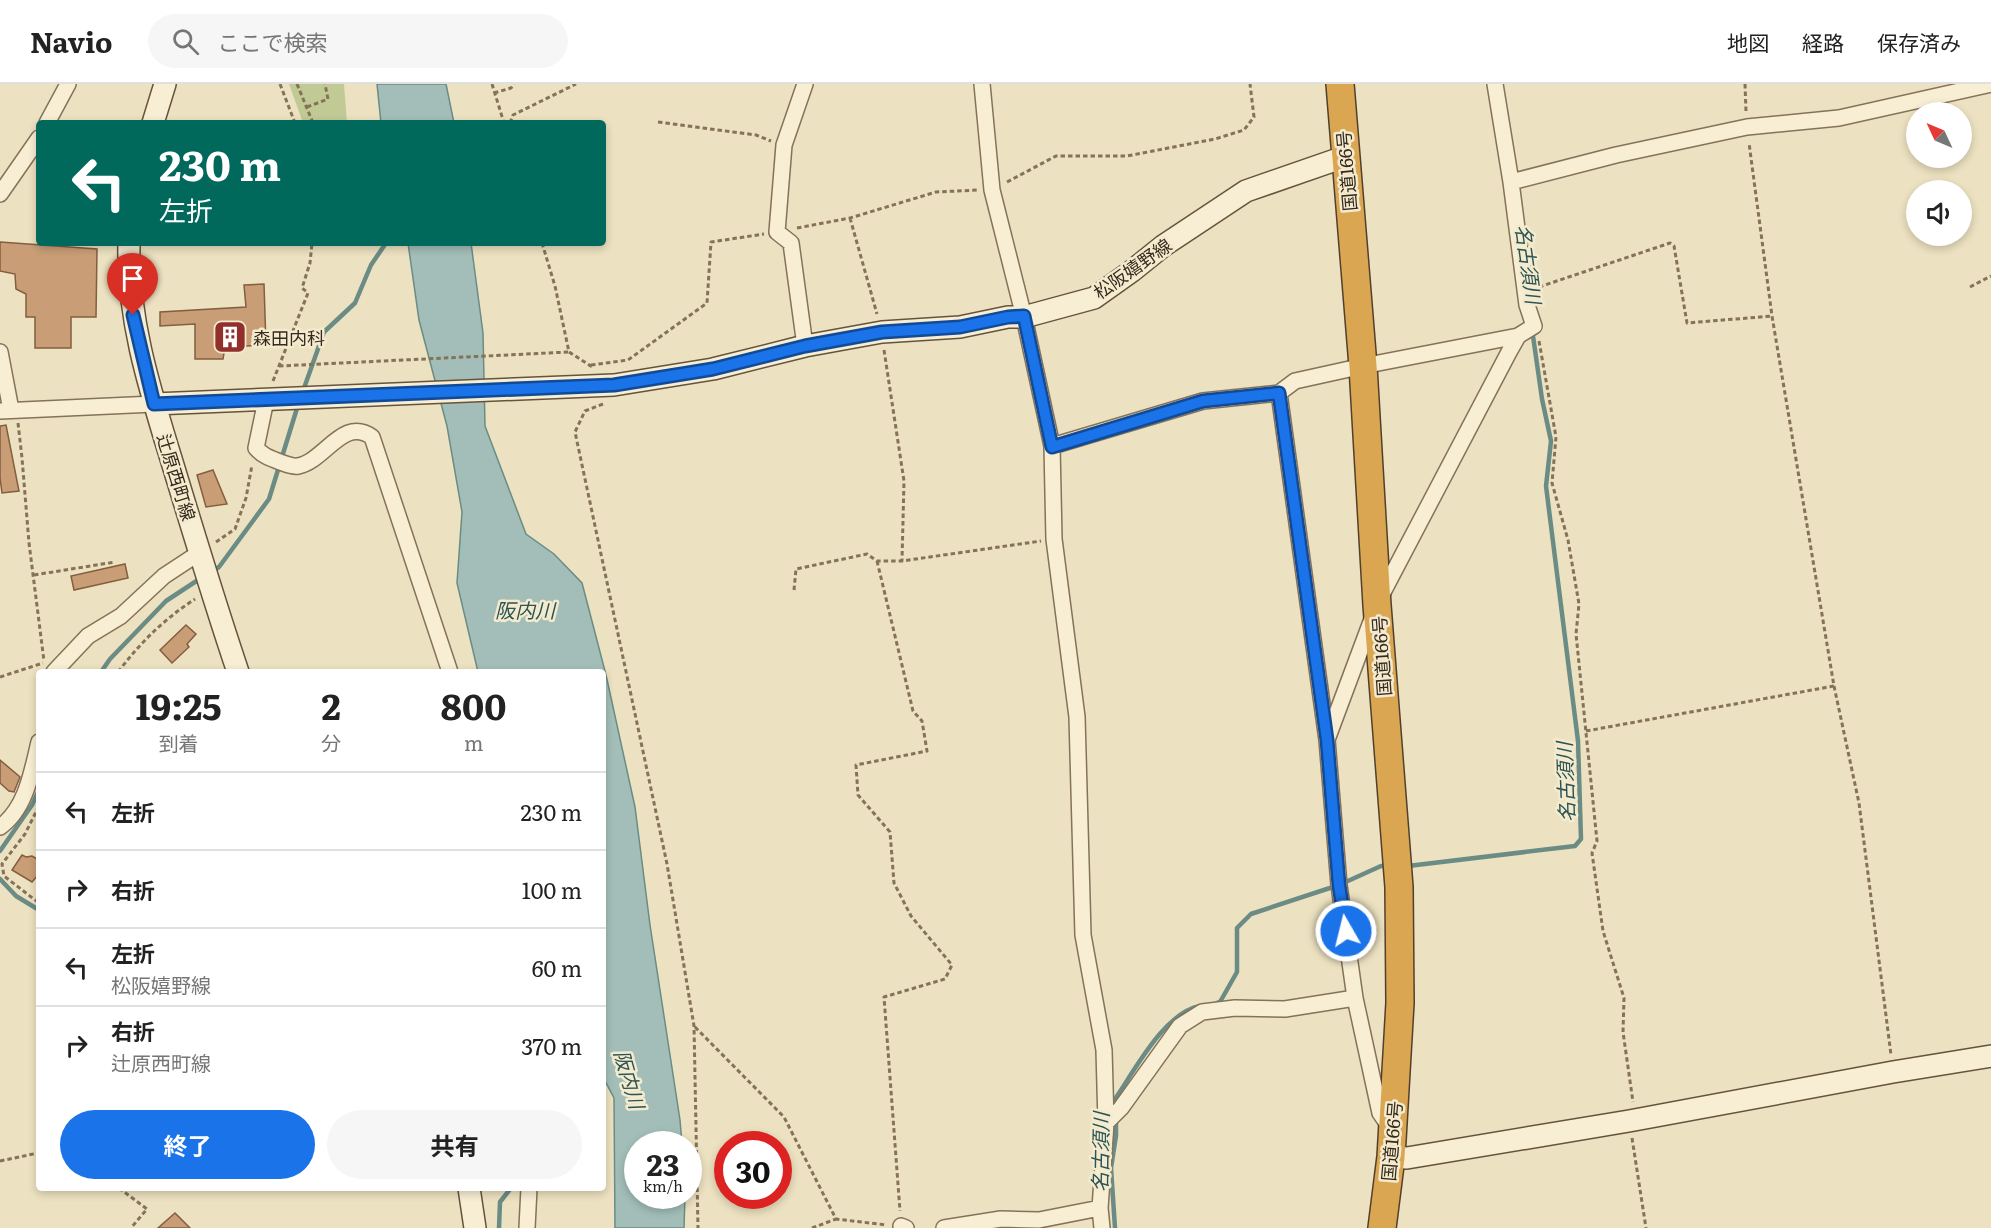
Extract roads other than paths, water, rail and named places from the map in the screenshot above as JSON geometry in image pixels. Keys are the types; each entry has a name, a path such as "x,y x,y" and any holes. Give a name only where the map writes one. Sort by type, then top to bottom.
{"highway":[{"name":"国道166号","path":"1340,84 1344,157 1363,366 1377,605 1400,887 1400,1003 1391,1157 1382,1228"}],"main road":[{"path":"154,120 165,84"},
{"name":"松阪嬉野線","path":"154,404 614,385 713,369 805,346 882,332 960,327 1024,316 1094,298 1172,240 1246,191 1344,157"},
{"name":"辻原西町線","path":"129,246 135,330 154,404 237,669"},
{"path":"1391,1157 1407,1158 1629,1121 1991,1056"},
{"path":"469,1191 475,1228"}],"street":[{"path":"49,120 68,84"},
{"path":"805,84 784,145 777,232 791,243 805,346"},
{"path":"982,84 992,190 1024,316 1052,447 1054,539 1077,717 1083,935 1104,1050 1106,1122 1100,1208 1102,1228"},
{"path":"1052,447 1203,401 1279,393 1295,381 1519,336 1533,326 1527,305 1495,84"},
{"path":"1511,182 1616,155 1747,127 1839,118 1991,84"},
{"path":"0,194 36,142"},
{"path":"1327,740 1377,605 1519,336"},
{"path":"0,352 10,410 154,404"},
{"path":"1279,393 1327,740 1339,885 1355,998 1380,1113 1392,1131"},
{"path":"266,400 260,452 292,466 300,465 352,431 360,430 372,437 449,669"},
{"path":"51,669 88,636 121,616 164,576 199,553"},
{"path":"0,827 9,821 28,786 36,754"},
{"path":"1106,1122 1121,1108 1180,1026 1202,1012 1235,1008 1285,1010 1355,998"},
{"path":"527,1228 529,1191"},
{"path":"944,1228 1001,1219 1039,1220 1100,1208"}],"water":[{"path":"377,84 446,84 453,120 381,120"},
{"name":"阪内川","path":"408,246 471,246 483,333 485,426 526,534 554,554 582,583 604,669 477,669 457,583 462,512 447,426 419,320"},
{"name":"阪内川","path":"606,675 635,807 681,1131 624,1131 624,1209 685,1209 684,1228 615,1228 614,1098 606,1083"}],"waterway":[{"path":"303,391 324,332 355,303 371,265 384,246"},
{"name":"名古須川","path":"1408,866 1575,846 1581,839 1578,741 1546,486 1551,441 1531,331"},
{"path":"211,572 219,567 269,499 298,405"},
{"path":"103,669 166,601 201,578"},
{"path":"0,851 36,796"},
{"name":"名古須川","path":"1217,1003 1220,1002 1237,972 1237,928 1251,914 1339,885 1381,866 1390,866"},
{"path":"0,879 16,896 36,908"},
{"name":"名古須川","path":"1116,1109 1115,1099 1152,1044 1174,1019 1200,1006"},
{"name":"名古須川","path":"1115,1228 1111,1168 1116,1120"},
{"path":"499,1228 500,1202 509,1191"}],"place":[{"name":"森田内科","path":"230,337"}]}
